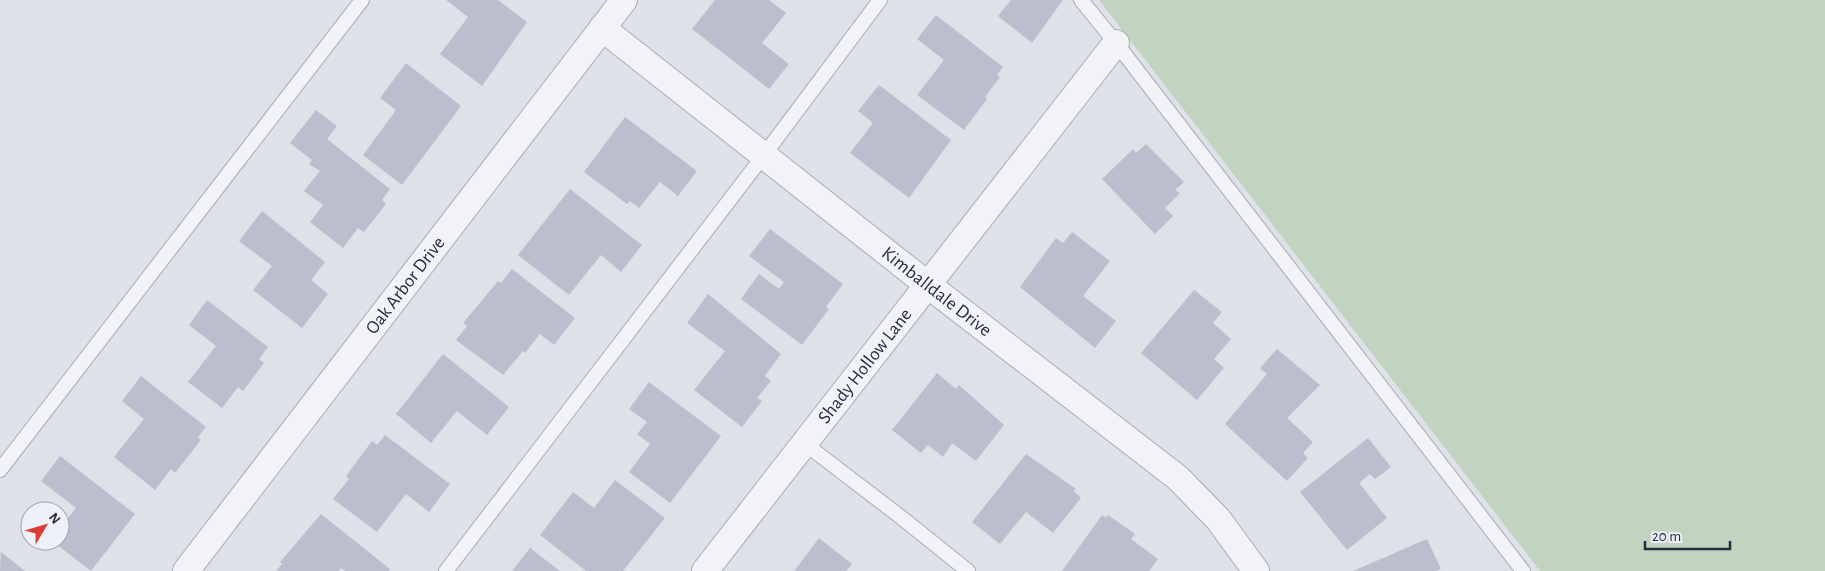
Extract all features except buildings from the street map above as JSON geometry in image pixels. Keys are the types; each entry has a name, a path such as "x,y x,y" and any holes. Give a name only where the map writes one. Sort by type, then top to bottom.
{"street":[{"name":"Oak Arbor Drive","path":"186,571 624,0"},
{"name":"Kimballdale Drive","path":"602,28 928,285 1178,478 1218,519 1256,571"},
{"name":"Shady Hollow Lane","path":"705,571 1116,43"}],"lane":[{"path":"0,470 362,0"},
{"path":"446,571 880,0"},
{"path":"1081,0 1523,571"},
{"path":"804,443 968,571"}],"green space":[{"path":"1099,0 1825,0 1825,571 1540,571"}]}
